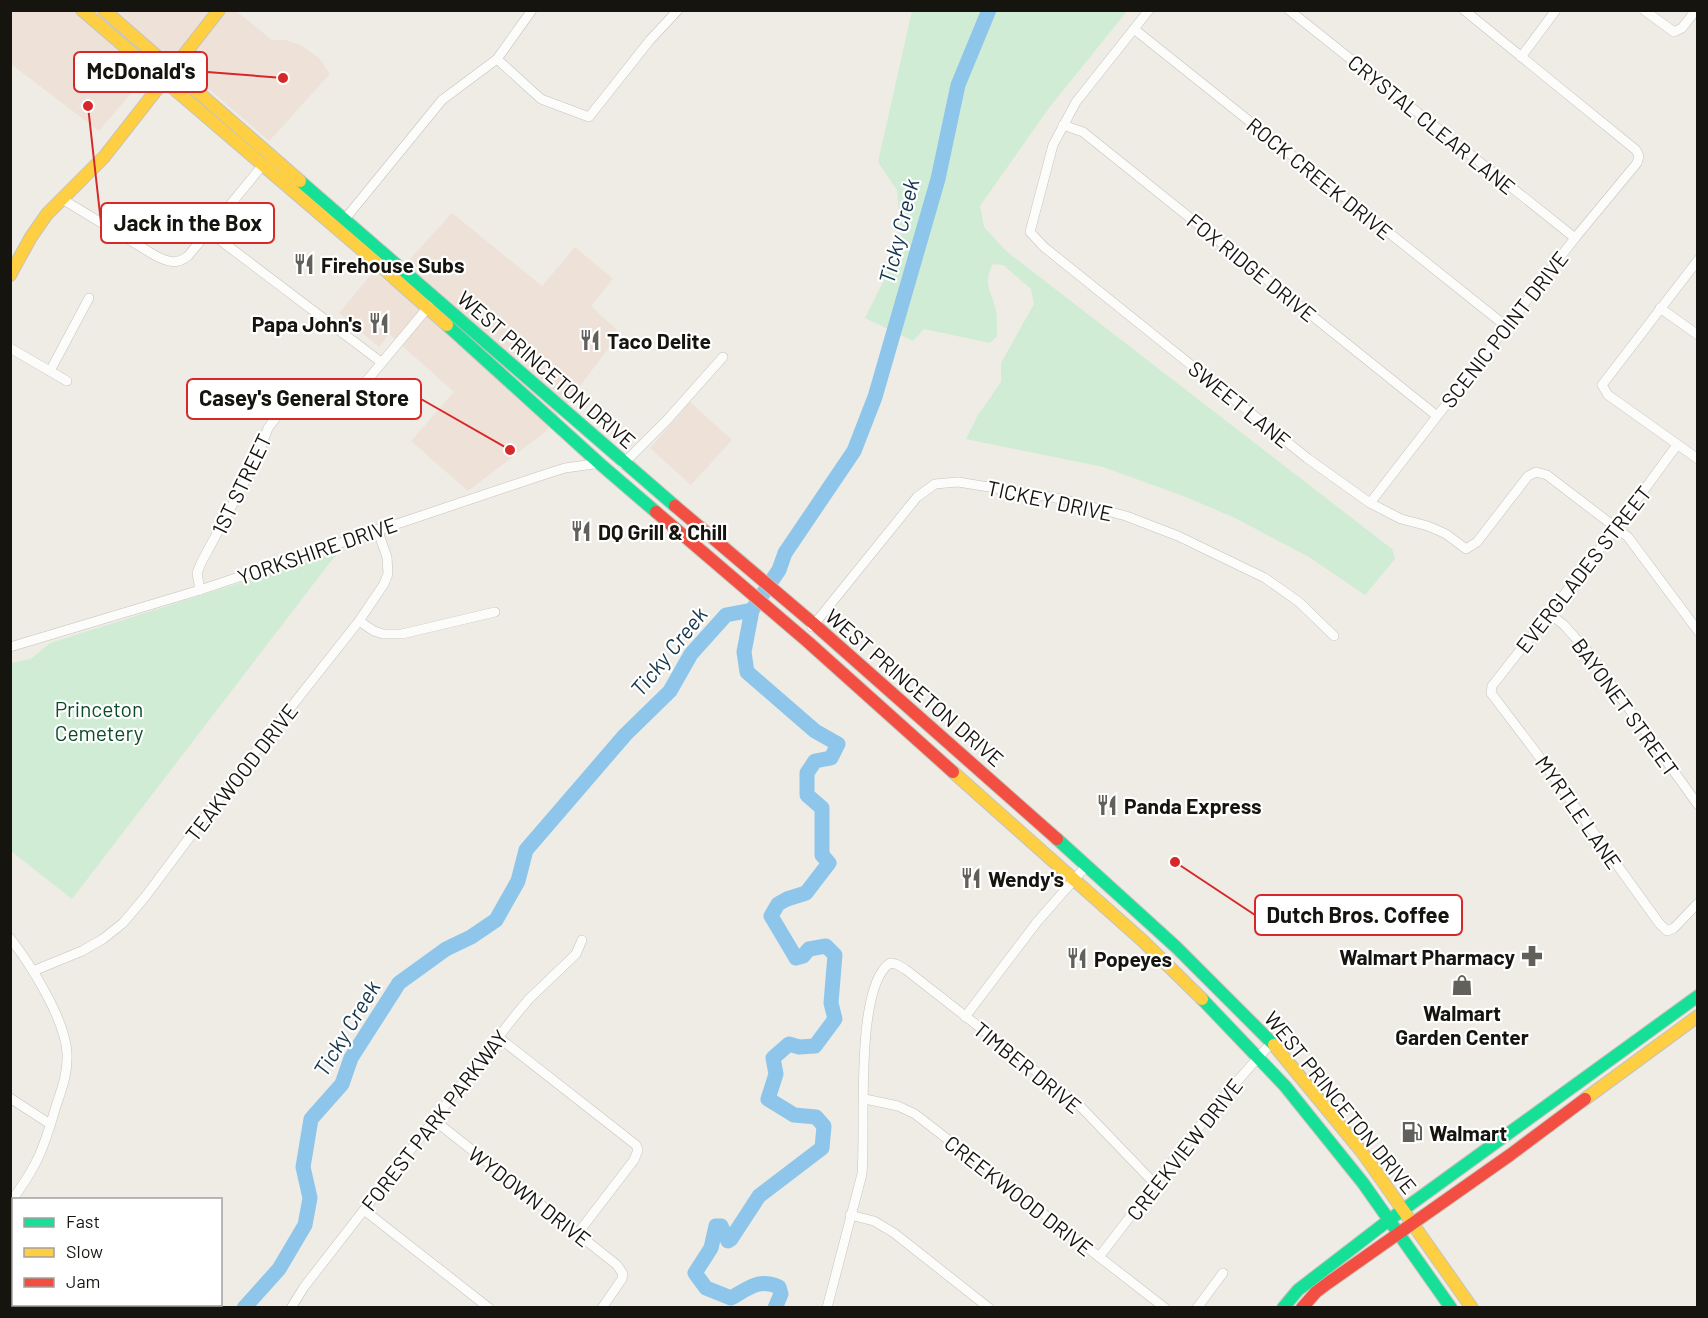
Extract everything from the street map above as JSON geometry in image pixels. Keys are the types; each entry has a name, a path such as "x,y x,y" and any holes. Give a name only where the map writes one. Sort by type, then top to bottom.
{"main road":[{"name":"WEST PRINCETON DRIVE","path":"82,10 426,308 686,539 804,638 1143,941 1258,1056 1334,1145 1451,1308"},
{"name":"WEST PRINCETON DRIVE","path":"104,10 625,464 789,602 1087,865 1176,947 1272,1042 1349,1135 1472,1308"},
{"path":"10,275 31,237 62,199 104,157 219,10"},
{"path":"1283,1308 1389,1220 1698,996"},
{"path":"1302,1308 1322,1287 1414,1224 1698,1017"},
{"path":"1649,1033 1658,1045"},
{"path":"1560,1097 1569,1111"}],"street":[{"path":"345,219 442,100 497,59 532,10"},
{"path":"497,59 542,99 589,117 650,40 678,10"},
{"path":"1063,125 1076,102 1149,10"},
{"name":"CRYSTAL CLEAR LANE","path":"1289,10 1575,238"},
{"path":"1464,10 1521,57 1556,10"},
{"path":"1644,10 1674,32 1682,28 1696,10"},
{"name":"ROCK CREEK DRIVE","path":"1134,29 1507,327"},
{"name":"SCENIC POINT DRIVE","path":"1370,503 1575,238 1637,163 1639,156 1636,150 1521,57"},
{"name":"SWEET LANE","path":"1063,125 1053,145 1030,232 1044,247 1278,435 1370,503 1401,519 1428,526 1446,534 1466,549 1477,542 1528,476 1536,472 1547,475 1617,527"},
{"name":"FOX RIDGE DRIVE","path":"1063,125 1083,132 1437,416"},
{"path":"62,199 164,260 177,262 188,256 262,166"},
{"path":"208,231 381,362 426,308 439,300"},
{"path":"1698,260 1602,385 1608,395 1698,459"},
{"path":"50,371 89,298"},
{"path":"1660,308 1698,335"},
{"path":"10,348 68,381"},
{"path":"625,464 723,357"},
{"name":"1ST STREET","path":"200,590 197,573 199,568 256,461 268,428 294,394 303,388 308,389 338,407 349,402 381,362"},
{"name":"EVERGLADES STREET","path":"1491,693 1492,686 1617,527 1677,445"},
{"name":"YORKSHIRE DRIVE","path":"10,647 200,590 543,474 599,463 625,464"},
{"name":"TICKEY DRIVE","path":"804,638 916,497 935,484 958,482 1077,502 1150,525 1232,561 1264,578 1299,603 1334,636"},
{"path":"1617,527 1628,537 1698,632"},
{"name":"TEAKWOOD DRIVE","path":"33,971 82,951 103,939 123,923 146,897 222,795 359,621 384,584 388,574 387,557 377,530"},
{"path":"359,621 383,634 402,634 495,612"},
{"name":"BAYONET STREET","path":"1549,613 1564,625 1589,653 1698,805"},
{"name":"MYRTLE LANE","path":"1491,693 1649,911 1667,931 1674,928 1698,903"},
{"path":"965,1017 1038,922 1087,865"},
{"path":"10,938 46,992 66,1046 66,1075 50,1124 37,1160 13,1198"},
{"name":"FOREST PARK PARKWAY","path":"291,1308 304,1287 498,1037 529,999 576,954 582,940"},
{"name":"TIMBER DRIVE","path":"865,1099 866,1034 869,1007 879,974 890,963 896,964 1079,1105 1155,1184"},
{"path":"498,1037 636,1145 638,1150 634,1160 578,1233"},
{"name":"CREEKVIEW DRIVE","path":"1100,1257 1217,1104 1272,1042"},
{"path":"10,1098 50,1124"},
{"path":"826,1308 862,1174 865,1099"},
{"name":"CREEKWOOD DRIVE","path":"865,1099 891,1104 915,1114 1165,1308"},
{"name":"WYDOWN DRIVE","path":"434,1120 618,1264 622,1274 620,1284 603,1308"},
{"path":"363,1210 489,1308"},
{"path":"850,1215 874,1221 894,1233 989,1308"},
{"path":"1197,1308 1223,1273"}],"shaded area":[{"path":"10,11 236,11 272,40 286,40 302,46 319,58 330,74 269,141 166,52 99,131 11,64"},
{"path":"452,213 542,286 575,247 613,279 591,306 620,333 546,431 468,491 411,441 454,392 389,334 379,347 339,313 374,271 388,283"},
{"path":"690,402 732,440 691,485 650,448"}],"green space":[{"path":"912,11 1127,11 1049,108 980,206 984,227 1006,251 1392,549 1395,559 1365,595 1309,557 1235,518 1186,497 1103,467 966,439 978,415 1001,382 1001,363 1034,304 1031,289 1003,265 993,264 988,277 997,324 997,336 990,343 924,329 913,341 865,318 902,244 897,190 878,162"},
{"name":"Princeton Cemetery","path":"338,552 72,899 11,851 11,663 31,659 50,643"}],"waterway":[{"path":"775,1308 781,1294 779,1287 772,1284 760,1284 731,1298 706,1288 695,1273 711,1248 716,1226 721,1226 728,1241 731,1239 759,1196 822,1148 824,1126 816,1117 794,1115 768,1099 776,1074 773,1058 789,1044 799,1047 815,1046 835,1019 831,1003 835,955 826,946 809,949 803,956 796,958 771,916 778,904 806,893 829,863 822,855 822,808 807,795 807,773 815,761 831,758 838,744 815,731 747,672 744,652 752,610 779,570 785,553 854,451 875,397 938,179 958,85 989,10"},
{"name":"Ticky Creek","path":"244,1308 279,1269 305,1225 310,1198 303,1167 311,1119 342,1084 351,1058 399,983 446,949 471,937 496,920 518,881 526,850 625,735 670,691 691,654 726,615 752,610"}],"traffic: fast":[{"path":"300,181 675,506"},
{"path":"447,325 656,512"},
{"path":"1057,839 1176,947 1274,1045"},
{"path":"1283,1308 1298,1290 1389,1220 1698,996"},
{"path":"1202,999 1285,1086 1363,1183 1451,1308"}],"traffic: slow":[{"path":"82,10 447,325"},
{"path":"104,10 300,181"},
{"path":"10,275 47,214 104,157 219,10"},
{"path":"953,772 1143,941 1202,999"},
{"path":"1585,1099 1698,1016"},
{"path":"1274,1045 1362,1152 1472,1308"}],"traffic: jam":[{"path":"675,506 814,624 1057,839"},
{"path":"656,512 808,642 953,772"},
{"path":"1302,1308 1316,1292 1328,1283 1510,1155 1585,1099"}],"place":[{"name":"McDonald's","path":"283,78"},
{"name":"Jack in the Box","path":"88,106"},
{"name":"Firehouse Subs","path":"304,264"},
{"name":"Papa John's","path":"379,323"},
{"name":"Taco Delite","path":"590,340"},
{"name":"Casey's General Store","path":"510,450"},
{"name":"DQ Grill & Chill","path":"581,531"},
{"name":"Panda Express","path":"1107,805"},
{"name":"Dutch Bros. Coffee","path":"1175,862"},
{"name":"Wendy's","path":"971,878"},
{"name":"Walmart Pharmacy","path":"1532,956"},
{"name":"Popeyes","path":"1077,958"},
{"name":"Walmart Garden Center","path":"1462,985"},
{"name":"Walmart","path":"1412,1132"}]}
